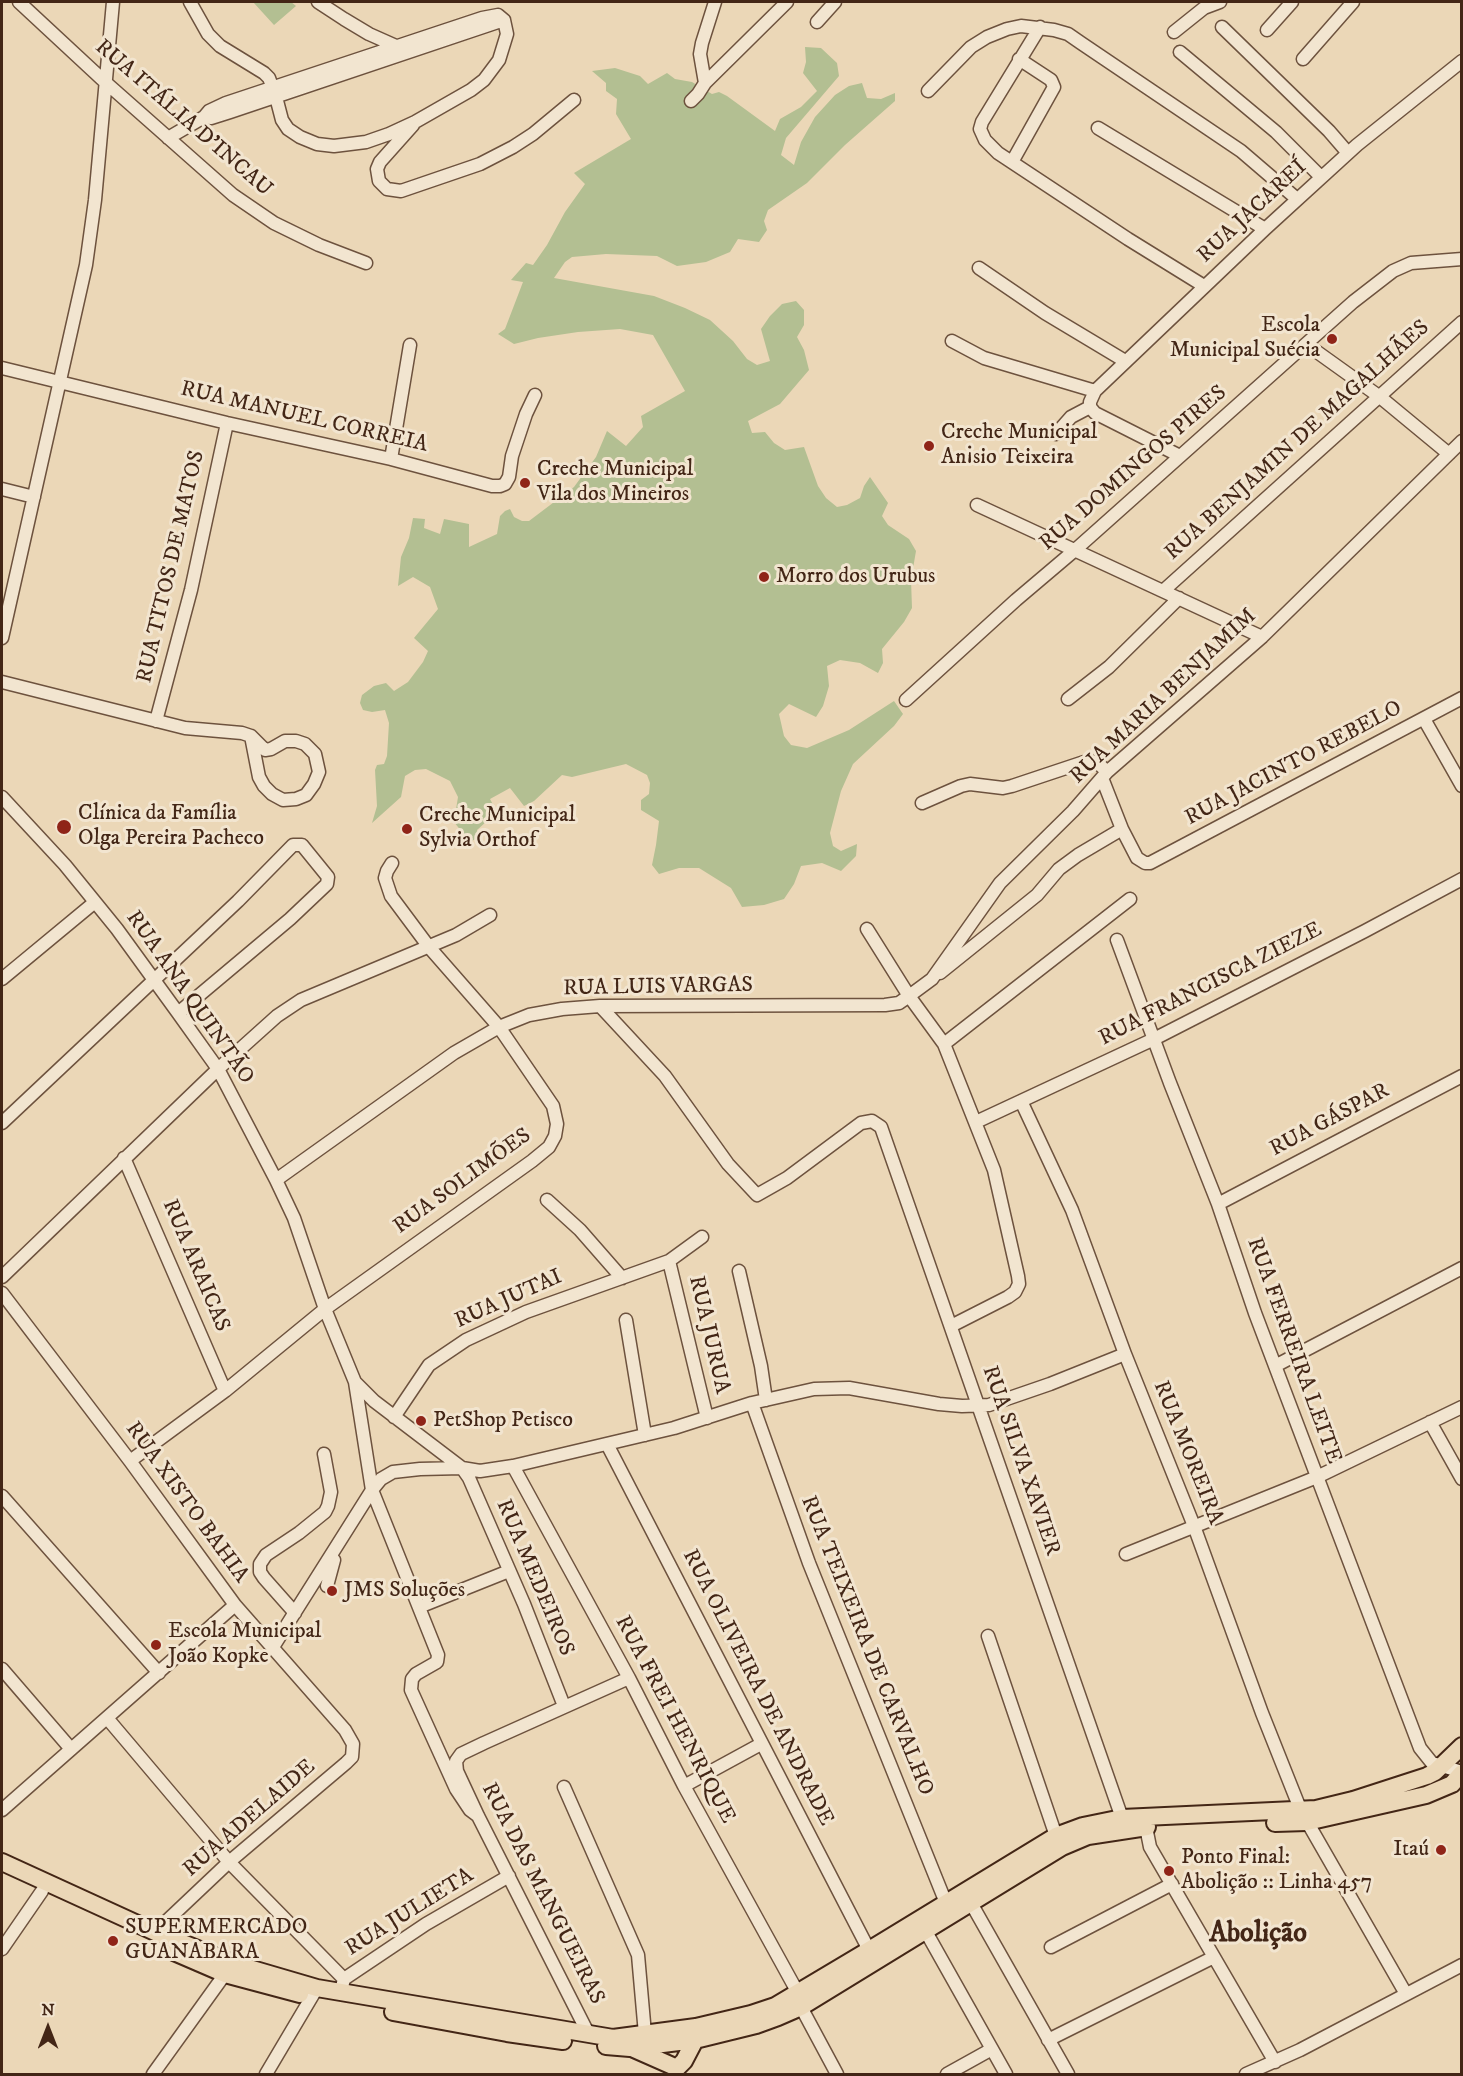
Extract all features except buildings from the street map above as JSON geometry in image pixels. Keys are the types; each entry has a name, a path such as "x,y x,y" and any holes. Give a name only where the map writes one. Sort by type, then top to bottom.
{"main road":[{"path":"2,1873 225,1974 507,2033 630,2048 672,2044 676,2037 696,2034 775,2006 800,2000 920,1926 946,1903 1056,1836 1083,1826 1122,1818 1304,1816 1401,1786 1435,1772 1461,1746"},
{"path":"800,2000 869,1950 970,1903 1062,1846 1088,1836 1146,1827 1304,1816 1426,1795 1452,1784 1461,1772"},
{"path":"2,1862 216,1958 315,1992 343,1985 613,2038 645,2034 696,2034"},
{"path":"630,2048 677,2071 696,2034"}],"street":[{"name":"RUA ITÁLIA D'INCAU","path":"19,2 104,81 234,195 274,223 319,245 366,263"},
{"path":"2,638 86,265 95,200 104,81 113,2"},
{"path":"168,138 204,117 215,107 275,92 400,50 492,15 498,15 504,20 507,28 506,42 492,70 471,90 415,122 366,142 334,146 317,144 288,129 282,120 275,92 264,73 220,46 208,34 190,2"},
{"path":"318,2 369,34 400,50"},
{"path":"705,83 700,54 715,2"},
{"path":"691,101 705,83 787,2"},
{"path":"817,22 835,2"},
{"path":"1174,32 1204,8 1220,2"},
{"path":"1267,30 1292,2"},
{"path":"1303,59 1353,2"},
{"path":"928,91 971,47 987,37 1021,26 1040,27 1068,34 1241,151 1297,200"},
{"path":"1040,27 982,122 982,135 998,153 1204,286"},
{"path":"1222,27 1348,153"},
{"path":"1180,52 1276,132 1321,177"},
{"path":"1012,162 1054,87 1051,80 1019,59"},
{"name":"RUA JACAREÍ","path":"1090,407 1095,391 1265,229 1348,153 1461,61"},
{"path":"415,122 380,162 377,169 379,180 387,189 401,191 480,164 533,134 574,100"},
{"path":"1098,128 1265,229"},
{"name":"RUA DOMINGOS PIRES","path":"906,700 1353,302 1392,272 1411,263 1461,259"},
{"path":"979,268 1045,313 1125,361"},
{"name":"RUA BENJAMIN DE MAGALHÃES","path":"1163,591 1461,322"},
{"path":"952,341 984,358 1095,391"},
{"path":"391,459 411,345"},
{"path":"1306,345 1380,397 1449,454"},
{"name":"RUA MANUEL CORREIA","path":"2,368 227,423 391,459 492,486 505,484 509,477 512,456 535,394"},
{"path":"1056,434 1071,417 1090,407 1095,413 1180,456"},
{"name":"RUA TITOS DE MATOS","path":"156,721 191,590 227,423"},
{"name":"RUA MARIA BENJAMIM","path":"909,996 932,979 1000,883 1073,811 1105,775 1262,637 1461,441"},
{"path":"2,489 34,497"},
{"path":"977,505 1262,637"},
{"path":"1068,699 1109,666 1179,598"},
{"path":"2,682 185,728 231,731 250,736 265,750 285,741 305,744 315,754 319,772 306,795 283,800 264,786 259,777 250,736"},
{"name":"RUA JACINTO REBELO","path":"1122,829 1137,858 1145,863 1155,861 1461,698"},
{"path":"1424,719 1461,786"},
{"path":"922,803 961,786 970,784 1003,788 1084,762 1097,762 1105,775 1122,829 1059,868 1037,895 932,979"},
{"name":"RUA ANA QUINTÃO","path":"2,797 47,844 95,902 218,1069 294,1218 325,1309 355,1382"},
{"path":"2,1122 154,981 293,845 302,845 328,877 327,884 290,919 178,1012"},
{"name":"RUA SOLIMÕES","path":"130,1461 225,1391 325,1309 532,1161 549,1147 555,1136 557,1124 553,1106 499,1027 429,947 391,896 385,878 392,863"},
{"name":"RUA FRANCISCA ZIEZE","path":"976,1122 1154,1040 1461,879"},
{"path":"944,1044 1130,899"},
{"path":"2,979 95,902"},
{"path":"2,1277 124,1158 277,1016 301,1000 456,935 490,915"},
{"path":"867,928 909,996 944,1044 976,1122 1000,1193 1019,1284 1008,1297 951,1326"},
{"name":"RUA FERREIRA LEITE","path":"1117,940 1218,1204 1255,1314 1420,1748 1428,1760 1441,1766"},
{"name":"RUA LUIS VARGAS","path":"276,1180 454,1053 499,1027 540,1013 600,1006 885,1005 899,1003 909,996"},
{"name":"RUA SILVA XAVIER","path":"600,1006 665,1076 728,1164 757,1195 787,1178 861,1123 872,1121 881,1127 1122,1818"},
{"name":"RUA GÁSPAR","path":"1218,1204 1461,1076"},
{"name":"RUA MOREIRA","path":"1021,1101 1072,1210 1125,1354 1194,1527 1262,1713 1304,1816 1406,1994"},
{"name":"RUA ARAICAS","path":"124,1158 225,1391"},
{"path":"548,1200 580,1230 622,1278"},
{"name":"RUA JUTAI","path":"394,1417 429,1365 466,1340 526,1312 669,1261 702,1237"},
{"name":"RUA JURUA","path":"669,1261 707,1418"},
{"path":"1275,1366 1461,1268"},
{"path":"739,1271 761,1366 766,1400"},
{"name":"RUA XISTO BAHIA","path":"2,1293 130,1461 235,1605 345,1730"},
{"path":"626,1320 645,1435"},
{"path":"273,1647 372,1491 381,1479 393,1472 462,1468 480,1471 513,1466 645,1435 752,1403 814,1389 849,1388 939,1404 979,1406 999,1403 1125,1354"},
{"path":"355,1382 365,1394 462,1468"},
{"path":"355,1382 372,1491 438,1656 437,1662 416,1674 410,1683 411,1690 456,1789 470,1810 478,1816"},
{"name":"RUA TEIXEIRA DE CARVALHO","path":"752,1403 809,1563 946,1903"},
{"path":"1126,1554 1317,1478 1461,1407"},
{"path":"1430,1422 1461,1479"},
{"name":"RUA OLIVEIRA DE ANDRADE","path":"607,1444 869,1950"},
{"path":"295,1613 260,1572 260,1564 266,1555 325,1512 331,1492 324,1454"},
{"name":"RUA FREI HENRIQUE","path":"513,1466 629,1678 837,2074"},
{"name":"RUA MEDEIROS","path":"462,1468 477,1496 564,1706"},
{"path":"2,1496 159,1673"},
{"path":"327,1586 338,1545"},
{"path":"418,1607 509,1571"},
{"path":"2,1810 235,1605"},
{"path":"988,1636 1056,1836"},
{"path":"2,1669 71,1749"},
{"path":"564,1706 629,1678"},
{"name":"RUA DAS MANGUEIRAS","path":"564,1706 461,1754 456,1761 457,1771 478,1816 589,2035"},
{"path":"107,1718 229,1862 343,1985"},
{"name":"RUA ADELAIDE","path":"155,1932 229,1862 346,1763 352,1756 353,1744 345,1730"},
{"path":"684,1786 761,1744"},
{"path":"1441,1766 1461,1772"},
{"path":"564,1787 638,1954 639,1988 645,2034"},
{"path":"1146,1827 1150,1847 1275,2062"},
{"name":"RUA JULIETA","path":"343,1985 426,1924 509,1876"},
{"path":"1051,1947 1172,1884"},
{"path":"2,1949 42,1891"},
{"path":"970,1903 1068,2074"},
{"path":"920,1926 1006,2074"},
{"path":"1048,2040 1214,1957"},
{"path":"1246,2074 1275,2062 1461,1965"},
{"path":"153,2074 225,1974"},
{"path":"266,2074 315,1992"},
{"path":"672,2044 671,2052 677,2071"},
{"path":"947,2074 992,2049"}],"green space":[{"path":"253,2 291,2 296,6 274,25"},
{"path":"805,47 821,48 837,63 839,76 786,138 781,155 794,165 801,142 815,117 835,95 849,86 862,83 867,98 881,99 895,93 895,101 845,145 807,183 768,210 764,221 767,230 759,242 738,239 730,252 706,262 677,266 657,256 606,254 572,257 565,262 554,278 654,296 685,308 710,320 733,341 747,359 757,365 770,361 761,329 770,316 782,304 796,301 804,310 804,325 797,337 804,350 809,370 780,404 748,421 752,433 765,432 774,443 785,450 804,447 818,486 826,498 837,507 860,498 870,477 888,503 882,516 888,525 909,539 916,551 911,580 912,608 904,622 882,649 883,663 878,673 860,663 840,660 827,666 829,686 823,706 816,717 789,704 779,714 784,736 791,745 807,748 849,730 894,701 903,714 894,726 853,764 841,791 830,833 833,846 841,851 857,844 856,856 841,871 822,863 801,866 794,884 784,899 764,905 742,907 731,888 699,868 679,868 659,874 652,865 659,821 641,810 641,800 649,794 650,783 647,775 626,764 572,777 562,775 534,801 524,806 510,788 490,799 497,812 477,830 479,837 470,842 454,822 458,797 450,781 426,769 415,770 405,776 401,797 372,823 377,806 375,770 377,765 384,764 387,756 389,723 385,710 372,712 363,710 360,703 362,695 374,686 386,683 394,691 408,682 428,651 414,638 438,609 430,587 413,577 398,586 401,557 409,538 413,518 425,519 424,528 440,534 444,519 469,524 469,547 497,534 500,516 505,511 510,509 514,517 522,521 529,521 574,487 596,457 607,431 626,446 643,427 641,416 685,391 653,335 620,329 578,332 514,344 498,334 505,329 523,282 511,280 526,263 533,265 585,184 574,173 631,139 616,114 617,99 606,91 606,83 592,71 615,68 640,76 648,84 667,73 675,79 692,82 712,94 719,92 727,96 775,131 780,119 801,107 817,91 803,73 806,62"}],"place":[{"name":"Escola Municipal Suécia","path":"1332,339"},
{"name":"Creche Municipal An¡sio Teixeira","path":"929,446"},
{"name":"Creche Municipal Vila dos Mineiros","path":"525,483"},
{"name":"Morro dos Urubus","path":"764,577"},
{"name":"Clínica da Família Olga Pereira Pacheco","path":"64,827"},
{"name":"Creche Municipal Sylvia Orthof","path":"407,829"},
{"name":"PetShop Petisco","path":"421,1421"},
{"name":"JMS Soluções","path":"332,1591"},
{"name":"Escola Municipal João Kopke","path":"156,1645"},
{"name":"Itaú","path":"1441,1850"},
{"name":"Ponto Final: Abolição :: Linha 457","path":"1169,1871"},
{"name":"SUPERMERCADO GUANABARA","path":"113,1941"}],"district":[{"name":"Abolição","path":"1258,1935"}]}
